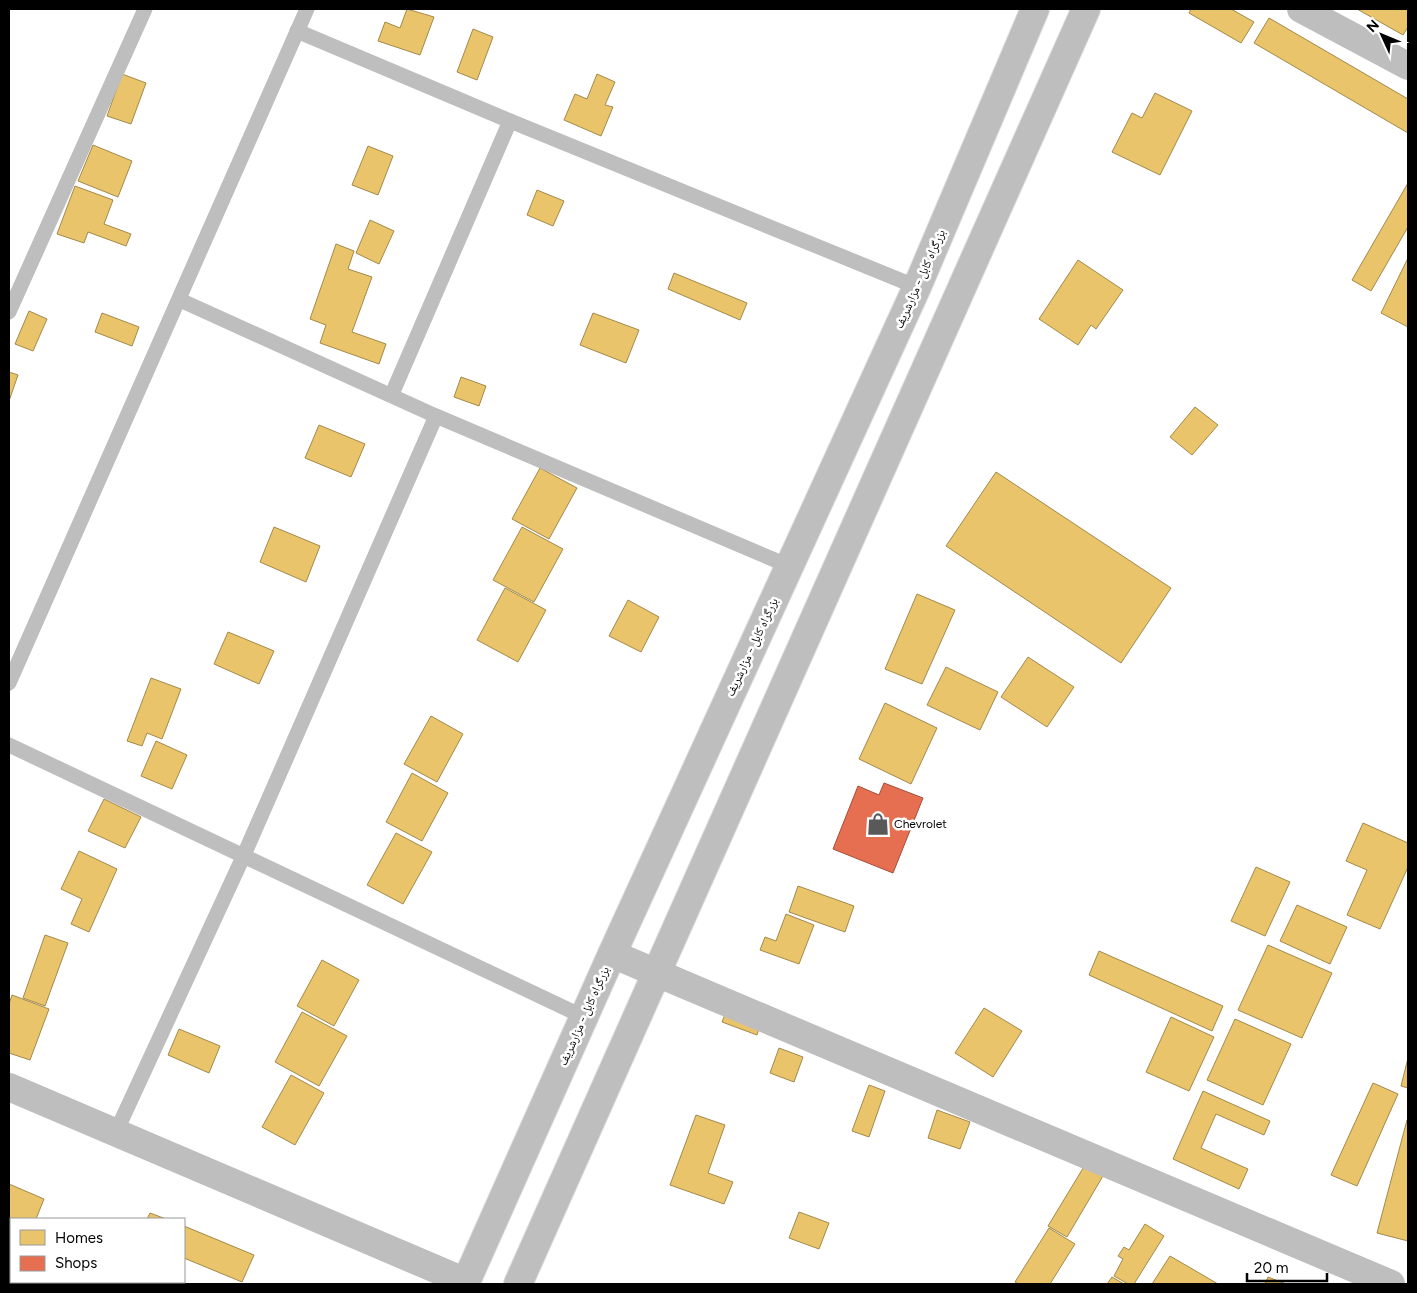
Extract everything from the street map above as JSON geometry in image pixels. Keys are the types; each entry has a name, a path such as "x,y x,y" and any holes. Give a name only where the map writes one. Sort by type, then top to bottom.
{"main road":[{"name":"بزرگراه کابل - مزارشریف","path":"466,1283 612,954 917,287 1035,9"},
{"path":"518,1284 1086,9"},
{"path":"1301,9 1408,66"},
{"path":"612,954 1391,1284"},
{"path":"9,1087 466,1283"}],"lane":[{"path":"9,312 145,9"},
{"path":"9,683 180,300 307,9"},
{"path":"297,31 510,121 917,287"},
{"path":"392,394 510,121"},
{"path":"180,300 392,394 436,416 789,566"},
{"path":"116,1132 244,855 436,416"},
{"path":"9,745 584,1017"}],"building: Homes":[{"path":"407,9 434,17 420,55 378,41 385,22 400,28"},
{"path":"1191,9 1231,9 1254,22 1241,43 1189,13"},
{"path":"1357,9 1408,9 1408,27 1403,35"},
{"path":"1269,18 1408,99 1408,133 1254,43"},
{"path":"473,29 493,37 477,80 457,72"},
{"path":"122,74 146,83 131,124 107,116"},
{"path":"597,74 615,82 605,105 613,107 601,136 564,120 575,94 587,99"},
{"path":"1155,93 1192,111 1160,175 1112,152 1132,113 1142,118"},
{"path":"93,145 132,161 118,197 78,181"},
{"path":"368,146 393,156 378,195 352,185"},
{"path":"1408,183 1408,227 1371,291 1352,280"},
{"path":"75,186 113,200 104,224 131,234 126,246 88,232 84,243 57,234"},
{"path":"537,190 564,201 553,226 527,215"},
{"path":"370,220 394,231 379,264 356,253"},
{"path":"336,244 354,251 348,269 372,277 352,332 386,344 379,364 320,343 326,325 310,319"},
{"path":"1408,258 1408,327 1381,313"},
{"path":"1078,260 1123,290 1096,329 1091,325 1078,345 1039,319"},
{"path":"674,273 747,303 740,320 668,289"},
{"path":"29,311 47,319 33,351 15,344"},
{"path":"102,313 139,327 132,346 95,332"},
{"path":"593,313 639,330 626,363 580,345"},
{"path":"9,372 18,375 9,401"},
{"path":"461,377 486,386 479,406 454,397"},
{"path":"1195,407 1218,425 1192,455 1170,437"},
{"path":"319,425 365,444 351,477 305,458"},
{"path":"540,468 577,488 549,539 512,519"},
{"path":"996,472 1171,588 1121,663 946,546"},
{"path":"274,527 320,546 306,582 260,562"},
{"path":"522,527 563,549 534,602 493,580"},
{"path":"505,588 546,610 518,662 477,640"},
{"path":"917,594 955,610 922,684 885,669"},
{"path":"628,600 659,617 641,652 609,636"},
{"path":"228,632 274,651 259,684 214,664"},
{"path":"1028,657 1074,687 1047,727 1001,697"},
{"path":"946,667 998,692 980,730 927,705"},
{"path":"151,678 181,689 162,739 147,733 142,746 127,741"},
{"path":"885,703 937,728 911,784 859,759"},
{"path":"431,716 463,734 437,782 404,764"},
{"path":"156,741 187,755 172,789 141,776"},
{"path":"412,773 448,793 422,841 386,822"},
{"path":"104,799 141,817 125,848 88,831"},
{"path":"1363,823 1408,843 1408,867 1380,929 1347,915 1367,870 1346,861"},
{"path":"396,833 432,852 403,904 367,885"},
{"path":"79,851 117,869 89,932 71,924 82,899 61,889"},
{"path":"1256,867 1290,882 1265,936 1231,921"},
{"path":"798,886 854,906 845,932 789,912"},
{"path":"1297,905 1347,927 1330,964 1280,941"},
{"path":"786,914 814,925 799,964 760,950 765,937 776,941"},
{"path":"45,935 68,943 45,1006 23,998"},
{"path":"1268,945 1332,973 1302,1038 1238,1010"},
{"path":"1099,951 1223,1006 1212,1031 1089,975"},
{"path":"322,960 359,980 334,1026 297,1006"},
{"path":"12,995 49,1009 30,1060 9,1053 9,1004"},
{"path":"728,1007 762,1019 757,1035 722,1022"},
{"path":"984,1008 1022,1031 993,1077 955,1053"},
{"path":"302,1012 347,1036 319,1086 275,1062"},
{"path":"1171,1017 1214,1037 1189,1091 1146,1072"},
{"path":"1235,1019 1291,1044 1263,1105 1207,1080"},
{"path":"179,1029 220,1046 209,1073 168,1055"},
{"path":"779,1048 803,1057 794,1082 770,1073"},
{"path":"1408,1058 1408,1088 1401,1086"},
{"path":"291,1075 324,1093 295,1145 262,1127"},
{"path":"1373,1083 1398,1094 1357,1186 1331,1175"},
{"path":"869,1085 885,1091 869,1137 852,1131"},
{"path":"1203,1091 1270,1121 1264,1135 1216,1114 1201,1148 1248,1169 1239,1189 1173,1159"},
{"path":"937,1110 970,1122 960,1149 928,1138"},
{"path":"696,1115 725,1125 708,1173 733,1182 724,1204 670,1185"},
{"path":"1408,1120 1408,1241 1377,1233"},
{"path":"1085,1165 1103,1176 1067,1237 1048,1226"},
{"path":"9,1184 44,1199 36,1218 10,1218 9,1252"},
{"path":"799,1212 829,1223 819,1249 789,1238"},
{"path":"150,1213 163,1218 148,1218"},
{"path":"1145,1224 1164,1236 1134,1284 1128,1284 1114,1276 1123,1259 1118,1256 1124,1247 1129,1250"},
{"path":"185,1226 254,1255 242,1282 185,1258"},
{"path":"1049,1228 1075,1244 1050,1284 1019,1284 1015,1282"},
{"path":"1170,1256 1218,1284 1152,1284"},
{"path":"1112,1277 1124,1284 1107,1284"},
{"path":"1268,1277 1286,1284 1265,1284"}],"building: Shops":[{"name":"Chevrolet","path":"884,783 923,798 893,873 833,849 858,786 879,795"}],"place":[{"name":"Chevrolet","path":"878,824"}]}
